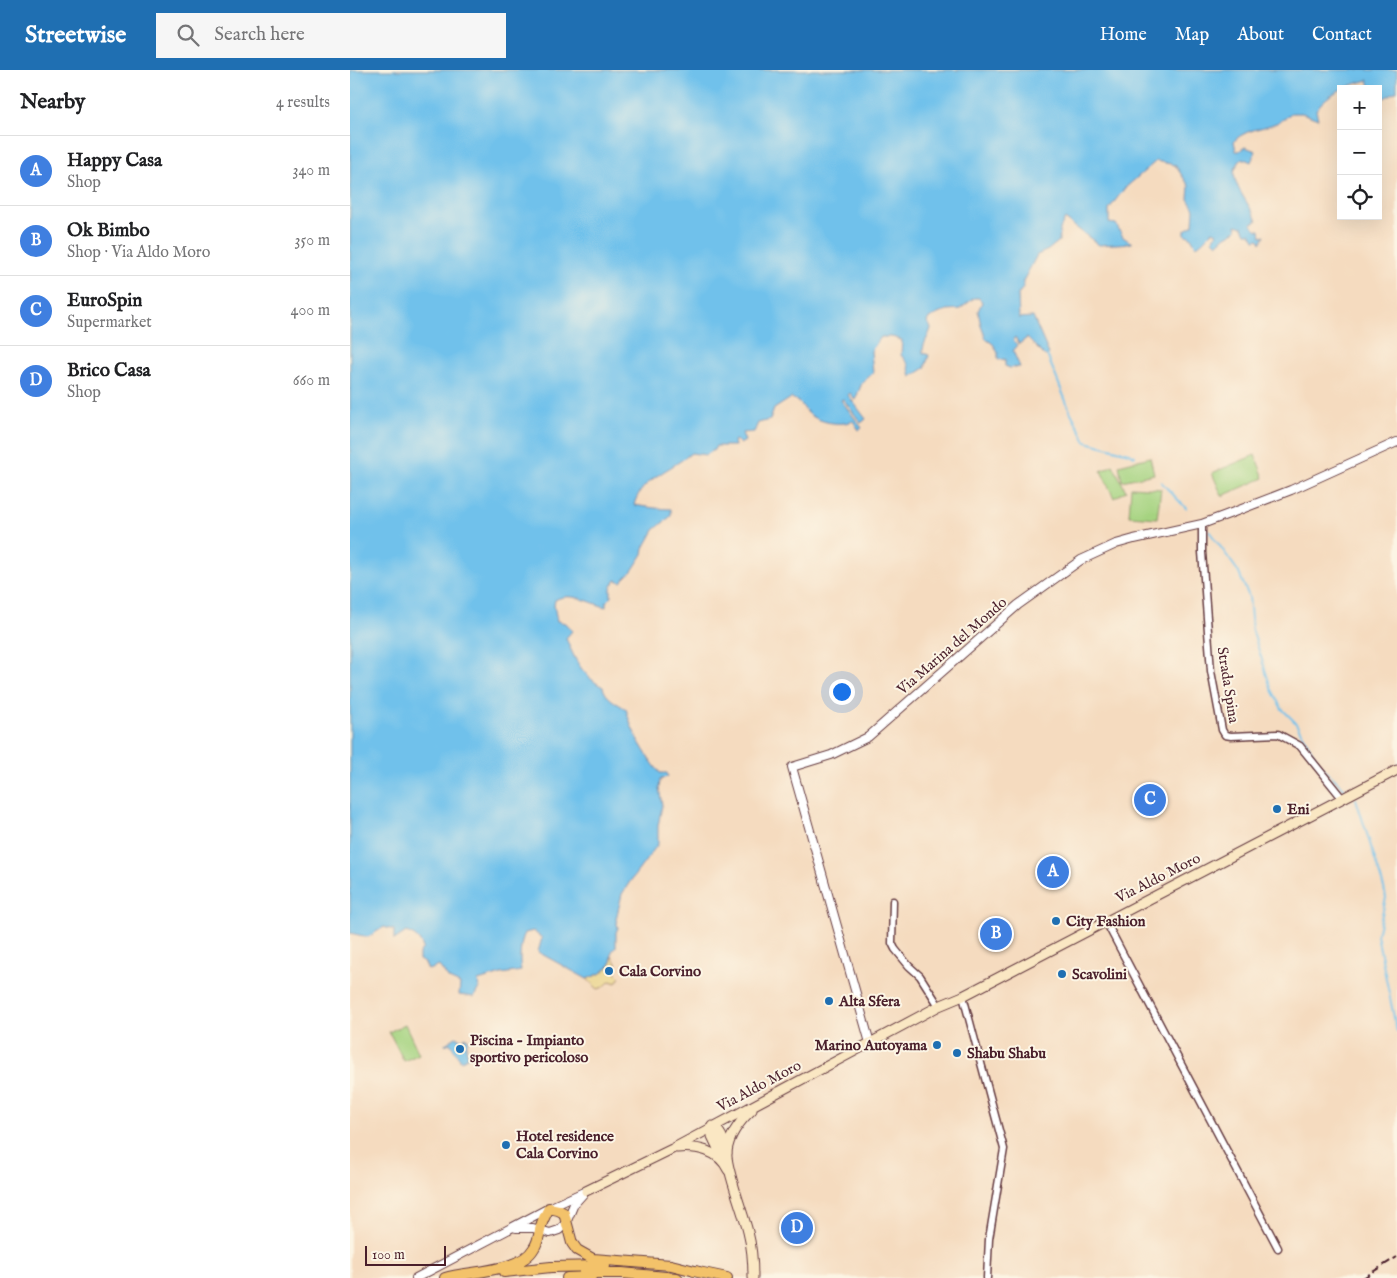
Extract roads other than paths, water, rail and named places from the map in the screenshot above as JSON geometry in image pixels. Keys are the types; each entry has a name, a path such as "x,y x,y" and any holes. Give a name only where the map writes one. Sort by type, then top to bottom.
{"highway":[{"path":"444,1278 520,1262 534,1250 549,1208 564,1213 572,1243 577,1250 593,1259 671,1265 727,1278"},
{"path":"463,1278 551,1267 611,1266 699,1272"},
{"path":"508,1278 564,1272 622,1273 677,1278"},
{"path":"567,1278 624,1278"}],"main road":[{"name":"Via Aldo Moro","path":"586,1191 672,1149 939,1006 963,996 1105,920 1397,770"},
{"path":"727,1154 733,1133 738,1124 764,1100"},
{"path":"733,1180 712,1136 712,1126 718,1129 722,1135 749,1234 753,1259 753,1278"},
{"path":"672,1149 690,1147 703,1149 715,1155 726,1165"}],"street":[{"name":"Via Marina del Mondo","path":"870,1043 792,767 831,755 851,747 868,737 1018,606 1081,560 1134,538 1202,524 1291,490 1397,442"},
{"name":"Strada Spina","path":"1202,524 1202,552 1211,671 1222,730 1225,735 1231,736 1278,734 1300,746 1342,798"},
{"path":"893,901 891,937 894,950 920,976 939,1006"},
{"path":"1105,920 1278,1248"},
{"path":"963,996 1004,1149 986,1278"},
{"path":"416,1278 549,1208 586,1191"},
{"path":"512,1228 533,1228 554,1232 560,1230 566,1223 574,1204 586,1191"}],"water":[{"path":"350,70 1397,70 1397,91 1382,99 1382,85 1370,85 1368,80 1352,85 1337,85 1337,92 1326,99 1316,110 1318,119 1302,113 1291,113 1278,122 1247,132 1234,141 1236,151 1245,147 1256,151 1251,162 1242,158 1235,169 1234,175 1238,188 1257,221 1252,223 1252,225 1257,230 1260,230 1261,236 1265,235 1261,243 1259,239 1255,240 1251,233 1246,233 1243,227 1236,225 1237,230 1217,244 1213,240 1217,233 1213,231 1196,246 1190,236 1185,235 1185,230 1193,225 1194,209 1188,199 1189,186 1175,165 1156,161 1124,189 1109,209 1109,223 1116,224 1123,237 1132,243 1099,245 1065,219 1060,229 1059,241 1048,250 1037,255 1023,281 1023,288 1018,294 1019,318 1033,317 1049,354 1045,356 1027,338 1019,344 1015,337 1013,340 1018,345 1013,351 1020,367 1010,368 1005,366 1005,359 998,360 998,353 993,344 986,339 978,311 982,302 979,298 974,298 960,309 947,310 929,318 927,322 931,328 923,353 929,355 925,368 911,377 908,364 901,355 902,340 892,337 881,337 871,351 873,373 862,383 855,400 850,393 848,395 866,419 861,423 843,399 841,400 862,428 859,430 853,421 836,423 818,419 791,398 774,409 770,420 758,423 754,432 742,433 745,441 740,444 736,440 734,441 735,446 716,446 714,450 706,455 691,453 658,475 643,488 634,505 671,509 671,516 654,530 644,548 643,554 632,571 621,582 616,580 611,588 611,597 606,602 606,607 574,597 555,600 554,605 557,621 565,623 572,631 566,638 572,653 584,672 589,678 603,687 609,697 626,709 635,735 644,751 660,773 667,773 668,776 660,780 659,788 662,805 658,826 658,844 622,894 616,919 618,928 616,932 616,947 612,951 611,964 601,973 587,979 538,952 542,938 533,931 525,933 523,937 520,952 521,971 501,974 478,981 479,988 474,997 459,995 460,984 449,979 439,966 428,970 425,963 419,960 419,953 423,948 419,940 412,934 406,932 394,940 394,930 384,927 368,937 350,933"},
{"name":"Piscina - Impianto sportivo pericoloso","path":"456,1037 463,1040 465,1037 468,1039 466,1047 468,1056 461,1061 450,1043 445,1045"}],"waterway":[{"path":"1047,355 1070,411 1086,442 1135,456"},
{"path":"1161,482 1186,508"},
{"path":"1209,531 1238,571 1249,597 1252,629 1271,688 1282,709 1295,722 1320,765 1346,790"},
{"path":"1356,799 1386,898 1377,935 1397,1032"}],"railway":[{"path":"1363,1278 1397,1257"}],"place":[{"name":"EuroSpin","path":"1150,800"},
{"name":"Eni","path":"1277,809"},
{"name":"Happy Casa","path":"1053,872"},
{"name":"City Fashion","path":"1056,921"},
{"name":"Ok Bimbo","path":"996,934"},
{"name":"Cala Corvino","path":"609,971"},
{"name":"Scavolini","path":"1062,974"},
{"name":"Alta Sfera","path":"829,1001"},
{"name":"Marino Autoyama","path":"937,1045"},
{"name":"Piscina - Impianto sportivo pericoloso","path":"460,1049"},
{"name":"Shabu Shabu","path":"957,1053"},
{"name":"Hotel residence Cala Corvino","path":"506,1145"},
{"name":"Brico Casa","path":"797,1228"}]}
